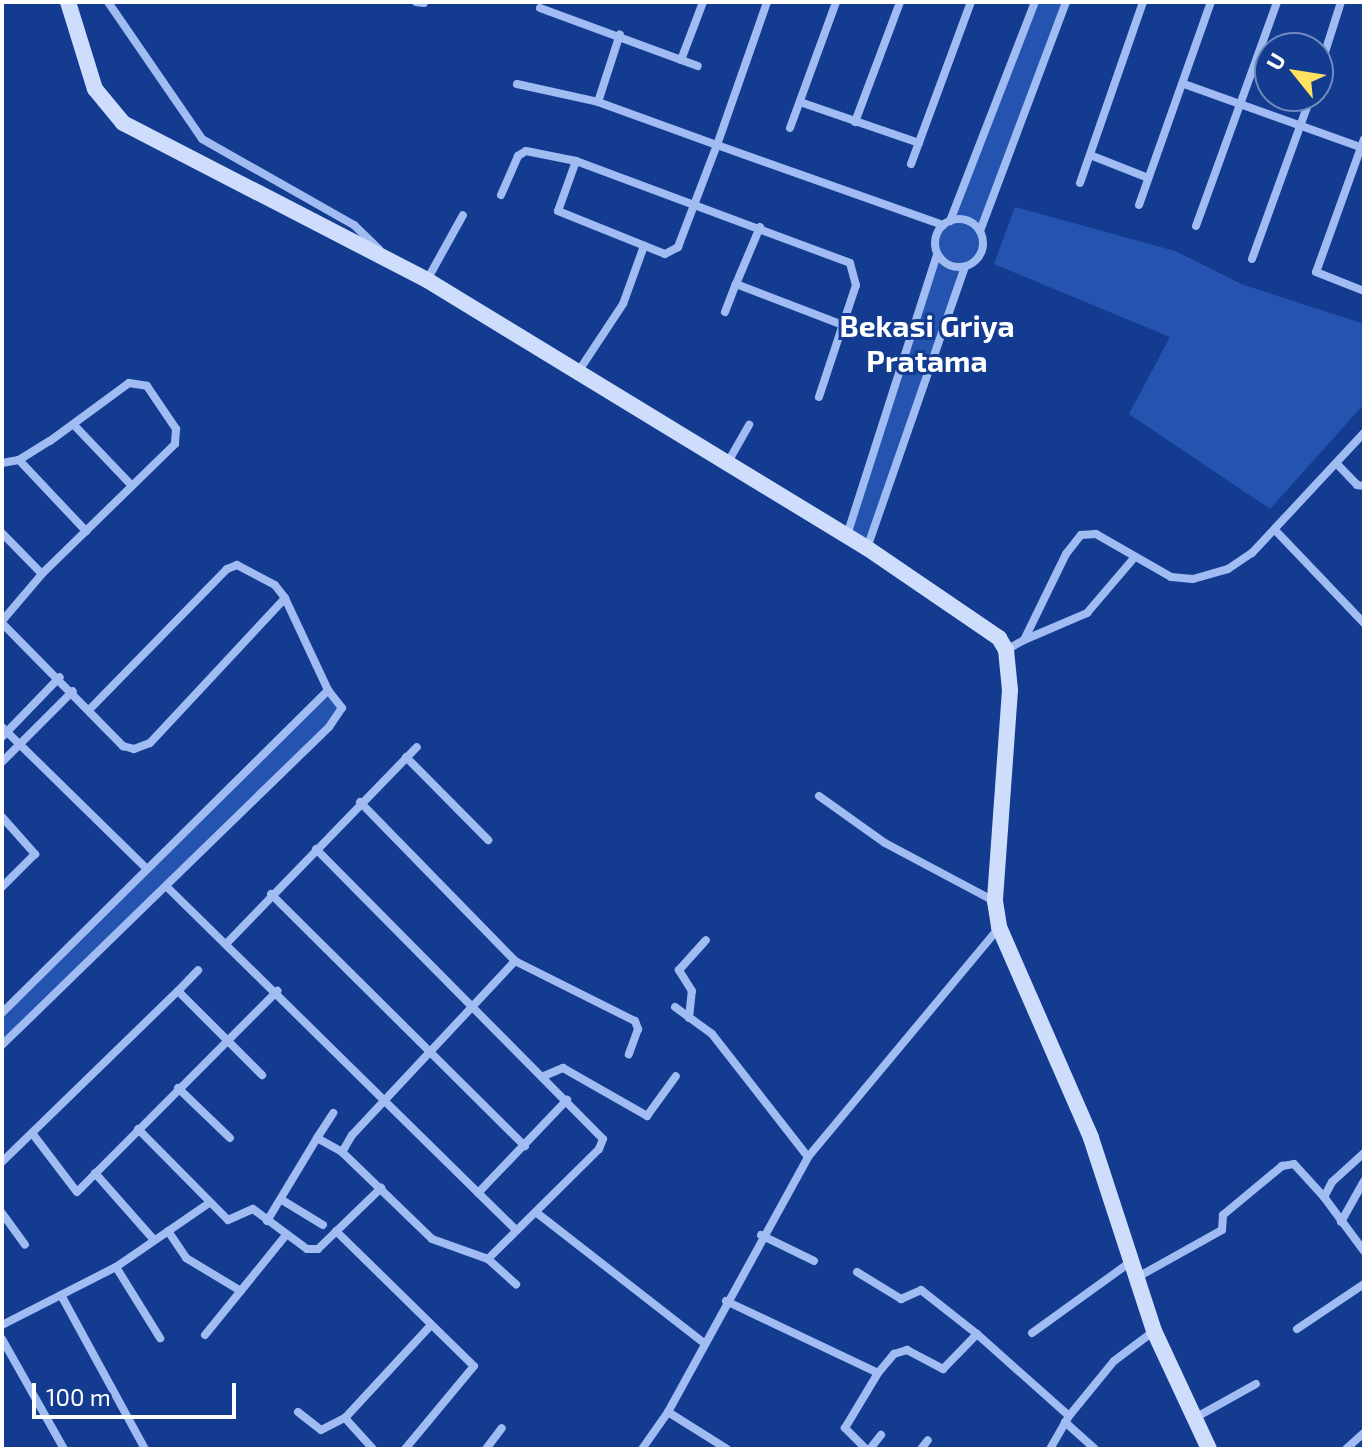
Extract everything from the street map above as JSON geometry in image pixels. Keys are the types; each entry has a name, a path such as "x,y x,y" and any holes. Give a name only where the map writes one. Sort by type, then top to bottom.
{"street":[{"path":"108,2 202,139 354,225 390,261"},
{"path":"416,2 424,3"},
{"path":"681,60 703,2"},
{"path":"576,161 558,211 665,254 675,251 697,204 767,2"},
{"path":"790,128 836,2"},
{"path":"855,122 900,2"},
{"path":"911,164 971,2"},
{"path":"847,536 937,254 936,239 947,223 1035,2"},
{"path":"867,548 965,267 982,250 980,231 1066,2"},
{"path":"1080,183 1143,2"},
{"path":"1139,205 1211,2"},
{"path":"1196,226 1243,105 1277,2"},
{"path":"1331,32 1341,2"},
{"path":"68,4 95,89 123,123 427,280 867,548 991,628 1006,650 1008,773 995,901 999,927 1091,1138 1154,1331 1209,1449"},
{"path":"540,8 620,34 698,66"},
{"path":"598,102 620,34"},
{"path":"517,84 598,102 947,223 972,223 980,231"},
{"path":"1184,84 1363,145 1316,272 1325,279 1364,291"},
{"path":"800,102 919,143"},
{"path":"1252,259 1305,112"},
{"path":"501,195 523,151 576,161 850,263 857,279 819,397"},
{"path":"1090,155 1148,178"},
{"path":"427,280 463,215"},
{"path":"725,312 760,227"},
{"path":"578,372 623,304 644,246"},
{"path":"937,254 949,265 965,267"},
{"path":"736,284 840,324"},
{"path":"2,463 19,460 74,425 129,383 147,386 177,436 175,444 42,574 2,622 60,677 123,746 134,749 150,743 285,598"},
{"path":"74,425 132,486"},
{"path":"727,463 749,425"},
{"path":"1024,640 1081,535 1096,534 1171,577 1193,579 1240,563 1275,530 1364,433"},
{"path":"19,460 86,531"},
{"path":"1337,464 1357,485 1364,486"},
{"path":"1275,530 1364,623"},
{"path":"2,533 42,574"},
{"path":"1006,650 1087,613 1134,558"},
{"path":"2,1045 329,727 342,708 328,690 285,598 251,570 237,565 227,569 89,710"},
{"path":"60,677 4,732 20,743 146,868"},
{"path":"2,1013 328,690"},
{"path":"2,762 73,691"},
{"path":"226,944 360,802 417,747"},
{"path":"406,757 488,840"},
{"path":"819,796 885,843 995,901"},
{"path":"360,802 515,961 635,1021 638,1029 629,1054"},
{"path":"2,817 35,854 2,887"},
{"path":"316,849 544,1076 604,1144 488,1259"},
{"path":"166,886 277,991 383,1101 516,1230"},
{"path":"271,894 432,1050 525,1146"},
{"path":"642,1449 668,1412 761,1235 808,1157 999,927"},
{"path":"689,1018 692,991 679,970 706,940"},
{"path":"342,1152 383,1101 476,1007 515,961"},
{"path":"2,1162 198,970"},
{"path":"178,991 262,1075"},
{"path":"32,1133 72,1191 83,1189 178,1088 277,991"},
{"path":"675,1007 712,1034 808,1157"},
{"path":"544,1076 563,1068 647,1116 676,1076"},
{"path":"178,1088 230,1138"},
{"path":"478,1193 567,1100"},
{"path":"267,1221 333,1113"},
{"path":"138,1129 228,1220 253,1209 286,1235 312,1250 381,1188"},
{"path":"317,1138 342,1152 432,1239 488,1259 516,1284"},
{"path":"1324,1197 1332,1182 1364,1153"},
{"path":"1032,1333 1132,1271 1222,1230 1223,1215 1282,1166 1294,1164 1324,1197 1364,1251"},
{"path":"95,1173 154,1240"},
{"path":"1341,1222 1364,1181"},
{"path":"282,1200 323,1225"},
{"path":"2,1325 116,1267 209,1203"},
{"path":"2,1213 25,1245"},
{"path":"537,1213 705,1344"},
{"path":"168,1231 186,1258 241,1291"},
{"path":"336,1231 474,1366 469,1378 405,1449"},
{"path":"205,1335 286,1235"},
{"path":"761,1235 814,1261"},
{"path":"116,1267 160,1338"},
{"path":"857,1272 901,1299 921,1290 977,1334 1095,1449"},
{"path":"1297,1329 1364,1284"},
{"path":"61,1295 145,1449"},
{"path":"726,1301 878,1373"},
{"path":"298,1412 321,1430 345,1418 431,1325"},
{"path":"1050,1449 1067,1419 1123,1352 1154,1331"},
{"path":"881,1435 868,1449 845,1428 878,1373 894,1354 907,1350 946,1368 977,1334"},
{"path":"2,1339 64,1449"},
{"path":"1193,1419 1256,1384"},
{"path":"668,1412 727,1449"},
{"path":"345,1418 370,1448"},
{"path":"486,1449 502,1428"},
{"path":"1346,1449 1364,1433"},
{"path":"921,1449 928,1440"}],"shaded area":[{"path":"1035,2 1066,2 980,231 982,250 964,267 867,548 847,536 937,254 936,239 950,221"},
{"path":"1015,207 1175,251 1241,284 1364,324 1364,404 1270,509 1129,414 1170,337 994,264"},
{"path":"328,690 342,708 329,727 2,1045 2,1013"}],"district":[{"name":"Bekasi Griya Pratama","path":"927,342"}]}
